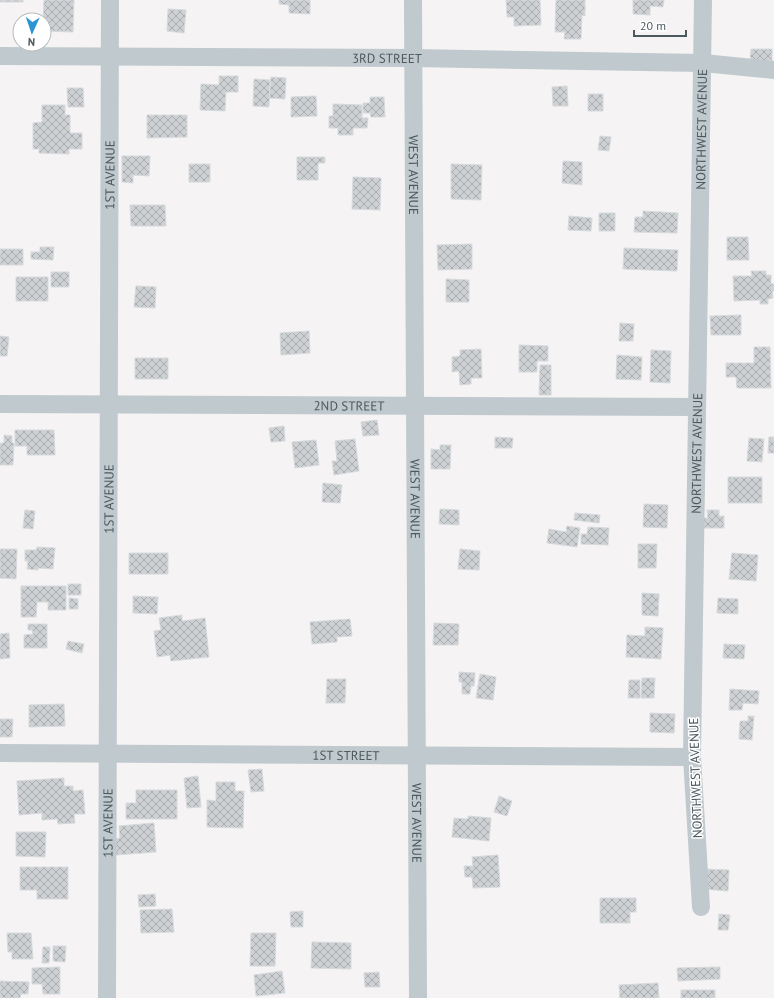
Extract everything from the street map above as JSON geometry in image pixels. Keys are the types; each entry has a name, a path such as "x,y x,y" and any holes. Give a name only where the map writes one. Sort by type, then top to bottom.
{"street":[{"name":"1ST AVENUE","path":"107,998 110,0"},
{"name":"WEST AVENUE","path":"413,0 418,998"},
{"name":"NORTHWEST AVENUE","path":"701,907 692,757 703,0"},
{"name":"3RD STREET","path":"0,56 413,58 703,63 774,70"},
{"name":"2ND STREET","path":"0,404 698,406"},
{"name":"1ST STREET","path":"0,753 692,757"}],"building":[{"path":"0,0 23,0 23,2 0,2"},
{"path":"44,0 74,0 73,32 52,31 52,12 43,12"},
{"path":"279,0 310,0 310,14 289,13 289,5 279,4"},
{"path":"506,0 540,0 541,25 514,26 514,17 507,17"},
{"path":"556,0 585,0 585,16 582,15 581,39 564,39 565,32 555,32"},
{"path":"633,0 664,0 663,7 650,6 650,15 633,14"},
{"path":"168,9 186,10 184,33 167,31"},
{"path":"751,49 772,49 772,62 750,62"},
{"path":"219,76 238,76 238,92 226,92 225,111 200,110 201,84 219,85"},
{"path":"271,77 286,78 285,99 269,98"},
{"path":"254,79 270,80 269,107 253,106"},
{"path":"567,86 568,106 553,106 552,87"},
{"path":"67,88 83,88 84,107 68,107"},
{"path":"588,94 603,94 603,111 588,111"},
{"path":"316,96 317,116 291,117 291,97"},
{"path":"370,97 384,97 385,117 371,117 370,113 363,113 363,103 370,103"},
{"path":"333,104 362,105 362,118 368,118 367,128 353,128 353,135 338,135 338,128 329,128 329,116 333,116"},
{"path":"42,105 65,105 65,115 70,115 70,133 82,133 82,149 69,149 69,154 39,153 39,149 33,149 33,123 42,122"},
{"path":"147,115 187,115 187,137 147,138"},
{"path":"600,136 611,137 609,151 598,150"},
{"path":"122,156 150,156 149,176 133,175 133,183 122,182"},
{"path":"297,157 325,157 325,163 318,163 318,180 297,180"},
{"path":"563,161 582,162 582,185 562,183"},
{"path":"189,164 210,164 210,182 189,182"},
{"path":"451,164 482,165 481,200 451,199"},
{"path":"353,177 381,178 380,210 352,209"},
{"path":"130,205 165,205 166,226 131,226"},
{"path":"643,211 678,213 677,233 634,232 635,217 643,217"},
{"path":"599,213 615,213 615,231 599,231"},
{"path":"569,216 592,218 591,231 568,230"},
{"path":"727,237 748,237 749,260 727,260"},
{"path":"472,244 472,269 438,270 437,245"},
{"path":"40,247 54,247 53,260 31,259 31,252 40,252"},
{"path":"624,248 678,250 677,271 623,269"},
{"path":"0,249 23,249 23,265 0,265"},
{"path":"751,271 766,271 766,275 771,275 771,284 774,284 774,291 772,291 773,298 768,299 768,304 760,304 760,300 734,301 733,276 752,276"},
{"path":"51,272 69,272 69,287 51,287"},
{"path":"16,277 48,277 48,301 16,301"},
{"path":"446,279 469,280 469,302 446,302"},
{"path":"136,286 156,287 155,308 134,307"},
{"path":"741,315 741,335 711,335 710,316"},
{"path":"620,323 634,324 633,341 619,341"},
{"path":"309,331 310,353 281,355 280,333"},
{"path":"0,336 9,337 7,356 0,356"},
{"path":"519,345 548,346 548,361 537,361 537,372 519,372"},
{"path":"754,347 770,347 771,388 737,388 736,377 726,377 726,363 754,363"},
{"path":"481,349 482,378 471,378 471,384 460,385 459,371 452,372 452,357 460,356 460,350"},
{"path":"651,350 671,351 670,383 650,382"},
{"path":"617,355 642,357 641,380 616,379"},
{"path":"135,358 168,358 168,379 135,379"},
{"path":"540,365 551,365 551,395 539,395"},
{"path":"377,420 379,435 363,436 361,422"},
{"path":"284,426 285,441 271,442 269,428"},
{"path":"15,430 54,430 55,455 27,455 27,446 15,446"},
{"path":"4,435 12,436 12,443 14,443 13,465 0,465 0,443 4,443"},
{"path":"495,437 513,438 512,448 495,448"},
{"path":"769,437 774,437 774,453 768,453"},
{"path":"749,438 764,439 762,462 747,461"},
{"path":"355,439 359,471 334,475 332,461 337,461 335,441"},
{"path":"316,440 319,465 295,468 292,442"},
{"path":"440,445 451,445 450,469 431,469 431,449 440,450"},
{"path":"728,477 762,477 762,503 728,503"},
{"path":"323,483 342,485 340,503 322,502"},
{"path":"644,504 668,505 667,528 643,527"},
{"path":"440,509 459,510 459,525 439,524"},
{"path":"25,510 35,511 33,529 23,528"},
{"path":"707,510 719,510 719,516 724,516 724,528 701,528 701,518 708,518"},
{"path":"575,513 600,515 599,523 574,520"},
{"path":"567,526 580,528 577,547 547,543 549,529 566,532"},
{"path":"588,527 609,528 608,545 581,544 581,534 587,534"},
{"path":"638,544 657,544 656,568 638,568"},
{"path":"37,547 55,548 53,569 27,569 28,561 25,561 25,550 36,550"},
{"path":"0,549 17,549 16,579 0,578"},
{"path":"460,549 480,551 479,570 458,569"},
{"path":"129,553 168,553 168,574 129,574"},
{"path":"732,553 758,555 756,581 729,579"},
{"path":"68,584 81,584 81,595 68,595"},
{"path":"21,586 66,586 66,610 48,610 48,602 37,602 36,617 21,617"},
{"path":"642,593 659,594 658,616 642,615"},
{"path":"133,596 158,597 157,614 133,613"},
{"path":"69,598 78,599 78,609 69,609"},
{"path":"718,598 738,599 738,614 717,613"},
{"path":"182,615 182,621 205,618 209,657 171,661 170,655 157,657 154,631 161,630 159,618"},
{"path":"350,619 352,636 337,637 337,642 312,644 310,622"},
{"path":"434,623 459,624 458,645 433,645"},
{"path":"28,624 47,624 47,648 24,648 24,635 33,634 32,630 28,630"},
{"path":"645,627 663,628 661,659 626,657 627,635 645,636"},
{"path":"9,633 10,658 0,659 0,634"},
{"path":"68,641 84,644 82,653 66,649"},
{"path":"724,644 745,645 744,659 723,658"},
{"path":"459,672 475,673 474,686 471,686 470,694 462,694 462,682 459,682"},
{"path":"480,674 496,677 493,700 476,698"},
{"path":"642,678 655,678 654,698 641,698"},
{"path":"327,679 346,679 345,703 326,703"},
{"path":"629,680 640,680 640,698 628,698"},
{"path":"730,689 759,691 758,704 743,703 742,710 729,710"},
{"path":"64,704 65,726 29,727 29,705"},
{"path":"650,713 675,714 674,733 650,732"},
{"path":"748,716 754,716 752,740 739,739 740,721 748,721"},
{"path":"0,719 13,719 12,737 0,737"},
{"path":"262,769 264,791 251,792 248,770"},
{"path":"198,776 201,807 187,808 184,778"},
{"path":"64,778 64,786 73,786 73,791 83,790 85,814 74,814 75,823 58,824 57,819 42,820 42,813 19,815 17,781"},
{"path":"216,782 235,782 235,791 244,791 243,828 207,827 207,800 216,801"},
{"path":"136,790 177,790 177,819 126,819 126,803 136,803"},
{"path":"499,796 512,801 507,816 494,812"},
{"path":"468,816 491,818 489,841 452,837 454,818 468,819"},
{"path":"154,823 156,852 116,855 115,839 120,838 119,826"},
{"path":"16,832 46,832 45,857 16,856"},
{"path":"498,855 500,887 473,888 472,877 465,877 464,866 473,866 472,857"},
{"path":"20,867 68,867 68,899 37,899 37,890 20,890"},
{"path":"705,869 729,870 728,891 703,889"},
{"path":"155,894 156,906 139,907 138,895"},
{"path":"600,898 636,898 636,912 630,912 630,923 600,923"},
{"path":"172,909 174,932 141,933 140,910"},
{"path":"303,911 303,927 291,927 290,912"},
{"path":"719,914 730,915 728,930 718,930"},
{"path":"7,933 31,933 33,959 12,959 12,952 8,952"},
{"path":"251,933 276,933 275,966 250,966"},
{"path":"312,942 351,943 351,969 311,968"},
{"path":"53,946 66,946 65,962 53,961"},
{"path":"43,947 50,947 49,963 42,963"},
{"path":"60,967 60,994 43,994 42,984 32,984 32,968"},
{"path":"720,967 720,979 678,981 677,968"},
{"path":"282,971 285,993 256,996 254,975"},
{"path":"379,972 380,987 365,987 364,973"},
{"path":"0,981 29,982 28,994 21,994 20,998 0,998"},
{"path":"658,983 659,998 620,998 619,985"},
{"path":"681,990 715,990 715,998 681,998"}]}
